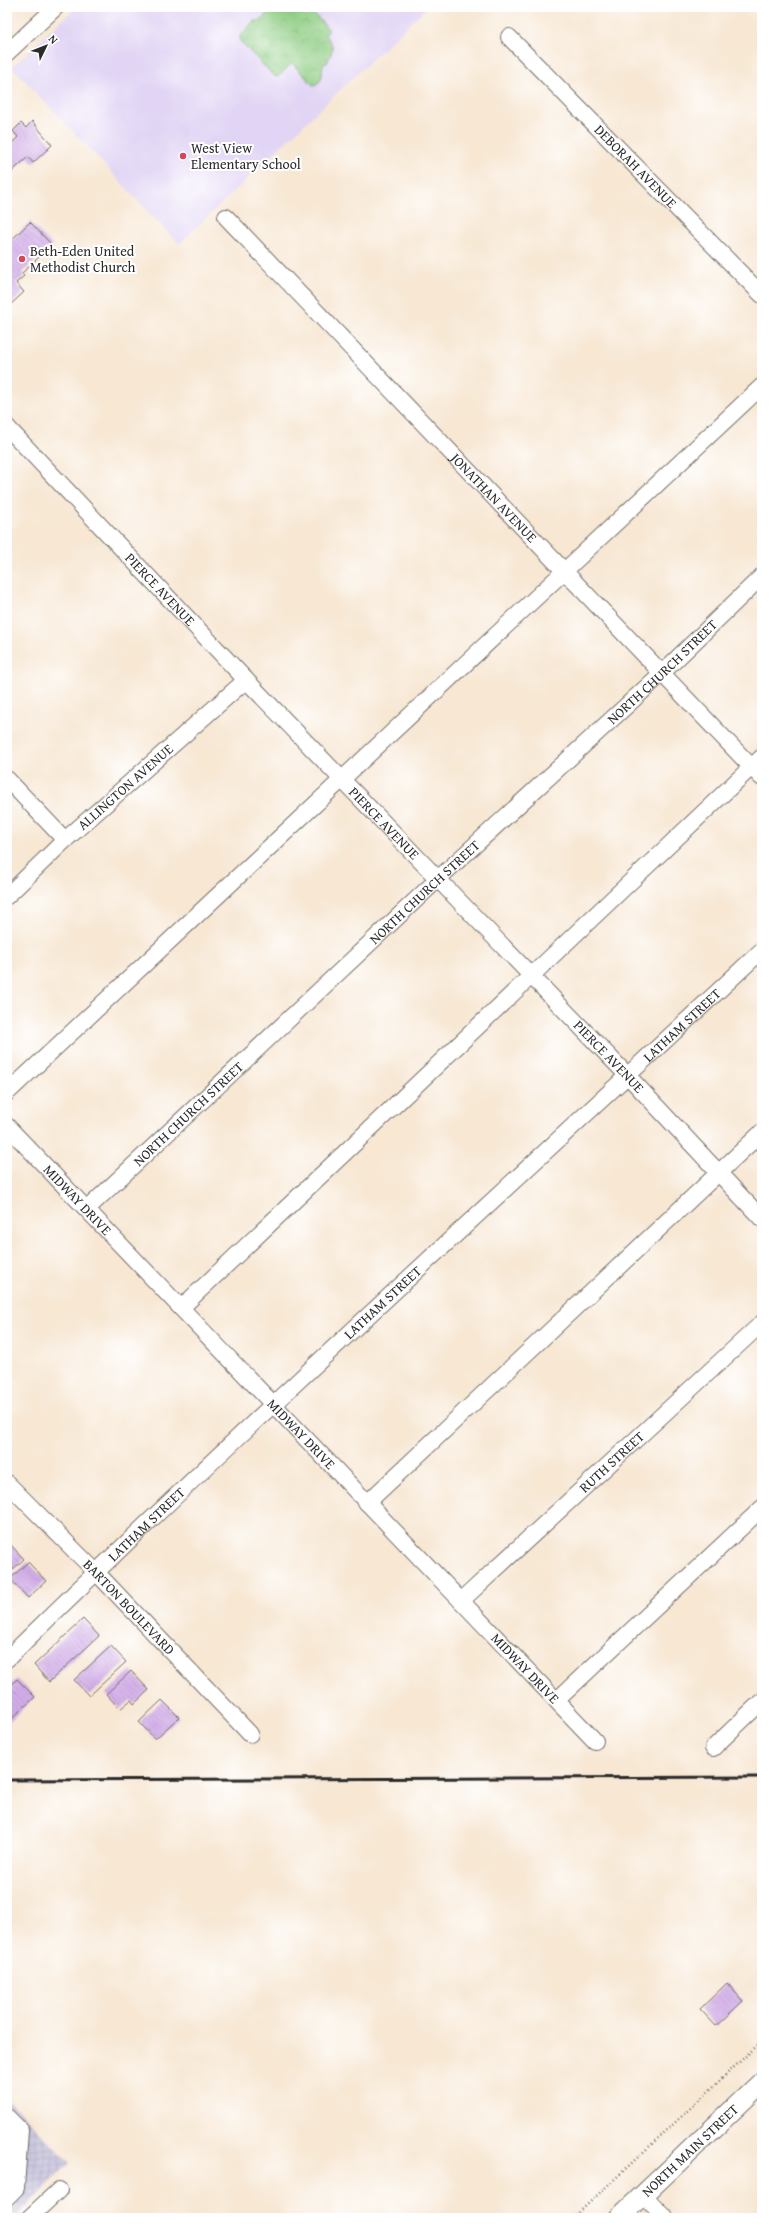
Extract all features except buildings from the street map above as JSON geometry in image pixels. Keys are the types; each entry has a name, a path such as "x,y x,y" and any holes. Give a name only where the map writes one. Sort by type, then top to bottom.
{"main road":[{"name":"NORTH MAIN STREET","path":"619,2218 761,2086"}],"street":[{"path":"7,53 56,7"},
{"name":"DEBORAH AVENUE","path":"509,37 762,296"},
{"name":"JONATHAN AVENUE","path":"226,217 661,674 759,767"},
{"path":"7,1093 762,386"},
{"name":"PIERCE AVENUE","path":"7,427 246,680 628,1076 762,1219"},
{"name":"NORTH CHURCH STREET","path":"87,1209 438,879 661,674 762,576"},
{"name":"ALLINGTON AVENUE","path":"7,896 65,840 246,680"},
{"path":"181,1308 531,976 759,767"},
{"path":"7,779 65,840"},
{"name":"LATHAM STREET","path":"7,1659 96,1572 274,1404 762,950"},
{"name":"MIDWAY DRIVE","path":"7,1126 595,1741"},
{"path":"367,1503 762,1132"},
{"name":"RUTH STREET","path":"461,1601 762,1323"},
{"name":"BARTON BOULEVARD","path":"7,1483 96,1572 250,1734"},
{"path":"557,1700 762,1508"},
{"path":"713,1748 762,1701"},
{"path":"7,2117 20,2130 16,2188 7,2197"},
{"path":"7,2142 20,2130"},
{"path":"29,2218 59,2190"},
{"path":"643,2195 666,2218"}],"path":[{"path":"573,2218 762,2042"}],"shaded area":[{"name":"West View Elementary School","path":"76,7 427,7 179,244 12,67"},
{"path":"7,2099 70,2163 15,2218 7,2218"}],"green space":[{"path":"274,7 308,7 329,30 325,35 331,42 332,51 327,63 323,64 321,80 314,86 292,63 278,77 274,76 240,41 240,36 254,21 259,21"}],"railway":[{"path":"7,1780 762,1777"}],"place":[{"name":"West View Elementary School","path":"183,156"},
{"name":"Beth-Eden United Methodist Church","path":"22,259"}]}
